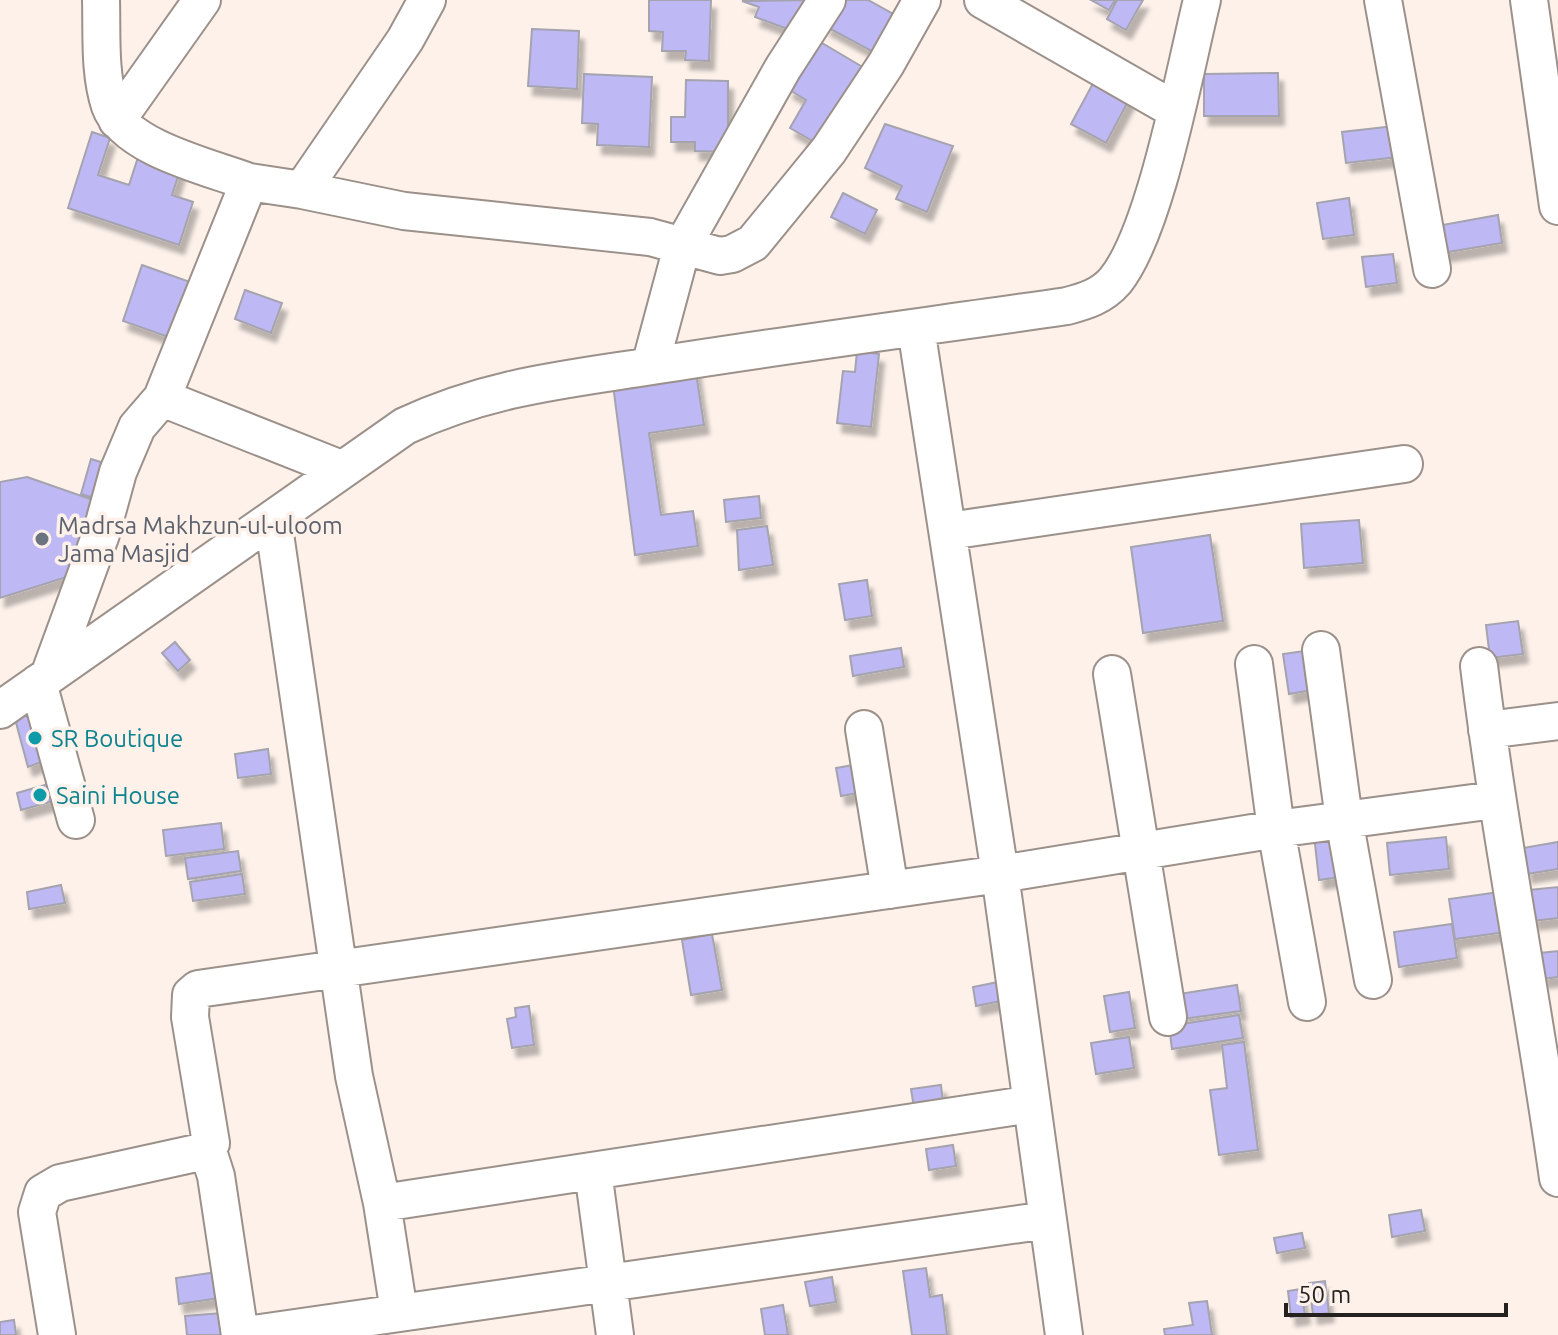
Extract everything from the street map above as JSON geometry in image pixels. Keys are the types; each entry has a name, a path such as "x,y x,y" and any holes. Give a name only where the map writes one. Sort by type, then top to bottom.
{"street":[{"path":"101,0 105,82 117,120 140,140 249,182 417,213 650,237 720,256 744,250 753,243 829,150 886,64 922,0"},
{"path":"117,120 202,0"},
{"path":"302,190 405,40 427,0"},
{"path":"650,366 682,247 783,68 827,0"},
{"path":"983,0 1175,110"},
{"path":"0,710 405,426 465,401 539,382 1067,306 1104,292 1126,263 1142,226 1202,0"},
{"path":"1383,0 1432,269"},
{"path":"1529,0 1558,206"},
{"path":"76,820 44,678 101,534 118,472 137,427 162,398 249,182"},
{"path":"916,328 1000,874 1064,1335"},
{"path":"162,398 341,469"},
{"path":"949,531 1404,464"},
{"path":"273,520 359,1104 382,1203 399,1312"},
{"path":"1321,650 1344,819 1373,980"},
{"path":"1254,664 1276,829 1307,1002"},
{"path":"1479,666 1495,800 1549,1043 1557,1166"},
{"path":"1112,674 1168,1017"},
{"path":"1487,730 1558,721"},
{"path":"864,729 890,890"},
{"path":"1047,1220 243,1335 214,1164 207,1148 211,1134 190,1017 191,995 209,986 341,970 558,935 1000,874 1276,829 1495,800"},
{"path":"382,1203 1032,1104"},
{"path":"57,1335 37,1212 43,1193 60,1183 192,1155 207,1148"},
{"path":"593,1171 615,1335"}],"building":[{"path":"649,0 711,0 709,61 685,60 686,51 662,51 663,32 649,31"},
{"path":"812,0 801,34 755,17 759,7 742,1"},
{"path":"838,0 868,0 895,15 875,53 825,26"},
{"path":"1091,0 1115,0 1109,10"},
{"path":"1117,0 1143,0 1126,30 1107,19"},
{"path":"532,29 579,31 577,89 528,86"},
{"path":"817,40 866,69 821,146 790,128 806,100 788,89"},
{"path":"1278,73 1279,116 1204,116 1204,74"},
{"path":"584,74 652,77 649,147 597,145 598,124 582,123"},
{"path":"1097,76 1132,94 1106,143 1071,124"},
{"path":"686,80 728,81 728,152 695,151 695,142 671,142 671,117 685,117"},
{"path":"885,124 953,146 927,212 896,199 902,186 865,168"},
{"path":"1403,125 1407,156 1346,163 1342,132"},
{"path":"92,132 110,138 98,175 129,185 141,148 183,161 172,195 193,202 179,245 68,208"},
{"path":"843,193 877,210 865,234 831,217"},
{"path":"1349,198 1354,235 1323,239 1317,203"},
{"path":"1498,215 1502,243 1442,253 1437,226"},
{"path":"1393,254 1397,283 1366,287 1362,257"},
{"path":"142,265 193,283 174,339 123,321"},
{"path":"245,290 282,303 271,333 235,319"},
{"path":"857,351 879,354 871,427 837,423 843,371 855,372"},
{"path":"695,366 704,425 649,433 661,515 693,511 698,546 635,555 612,377"},
{"path":"91,459 114,466 104,501 81,494"},
{"name":"Madrsa Makhzun-ul-uloom Jama Masjid","path":"27,477 99,502 70,576 0,598 0,482"},
{"path":"759,496 761,518 726,522 724,500"},
{"path":"1359,520 1363,563 1304,568 1301,524"},
{"path":"767,526 773,565 739,570 737,530"},
{"path":"1210,535 1223,621 1143,633 1131,547"},
{"path":"867,580 872,616 845,620 839,584"},
{"path":"1518,621 1523,654 1490,658 1486,625"},
{"path":"175,642 190,660 178,671 162,653"},
{"path":"901,648 904,667 853,676 850,656"},
{"path":"1319,649 1324,688 1289,694 1283,654"},
{"name":"SR Boutique","path":"39,702 55,757 28,767 15,719"},
{"path":"268,749 271,774 238,778 235,754"},
{"path":"853,765 858,793 841,796 836,768"},
{"name":"Saini House","path":"59,781 64,798 21,810 17,793"},
{"path":"221,823 224,849 166,856 163,830"},
{"path":"1343,832 1348,876 1319,880 1314,835"},
{"path":"1446,837 1449,869 1390,875 1387,843"},
{"path":"1558,842 1558,869 1527,874 1523,848"},
{"path":"238,851 241,871 188,879 185,858"},
{"path":"242,874 245,894 193,901 190,882"},
{"path":"61,885 65,903 29,909 27,892"},
{"path":"1558,887 1558,918 1533,921 1529,890"},
{"path":"1507,891 1513,931 1455,939 1449,899"},
{"path":"1452,924 1457,958 1399,967 1394,932"},
{"path":"712,934 722,990 691,995 682,940"},
{"path":"1558,951 1558,977 1542,979 1540,953"},
{"path":"1003,981 1006,1000 976,1006 973,987"},
{"path":"1237,985 1241,1011 1183,1019 1179,994"},
{"path":"1129,992 1135,1028 1110,1032 1104,996"},
{"path":"529,1006 534,1045 512,1048 507,1019 516,1017 515,1008"},
{"path":"1239,1015 1243,1038 1172,1049 1169,1026"},
{"path":"1129,1037 1134,1068 1096,1074 1091,1043"},
{"path":"1244,1042 1258,1150 1219,1155 1210,1090 1227,1088 1222,1045"},
{"path":"941,1085 943,1103 914,1108 911,1089"},
{"path":"953,1145 956,1166 929,1170 926,1149"},
{"path":"1421,1210 1425,1231 1392,1237 1389,1215"},
{"path":"1302,1233 1305,1248 1277,1253 1274,1238"},
{"path":"926,1268 930,1297 942,1295 947,1335 912,1335 903,1271"},
{"path":"230,1270 233,1296 179,1304 176,1278"},
{"path":"832,1277 836,1302 810,1306 805,1282"},
{"path":"1325,1281 1329,1313 1313,1315 1309,1283"},
{"path":"1301,1289 1305,1315 1291,1317 1288,1291"},
{"path":"1207,1301 1212,1335 1165,1335 1164,1329 1193,1325 1189,1303"},
{"path":"783,1305 788,1335 765,1335 761,1309"},
{"path":"234,1312 236,1335 187,1335 185,1316"},
{"path":"14,1320 16,1335 0,1335 0,1322"}],"place":[{"name":"Madrsa Makhzun-ul-uloom Jama Masjid","path":"42,539"},
{"name":"SR Boutique","path":"35,738"},
{"name":"Saini House","path":"40,795"}]}
